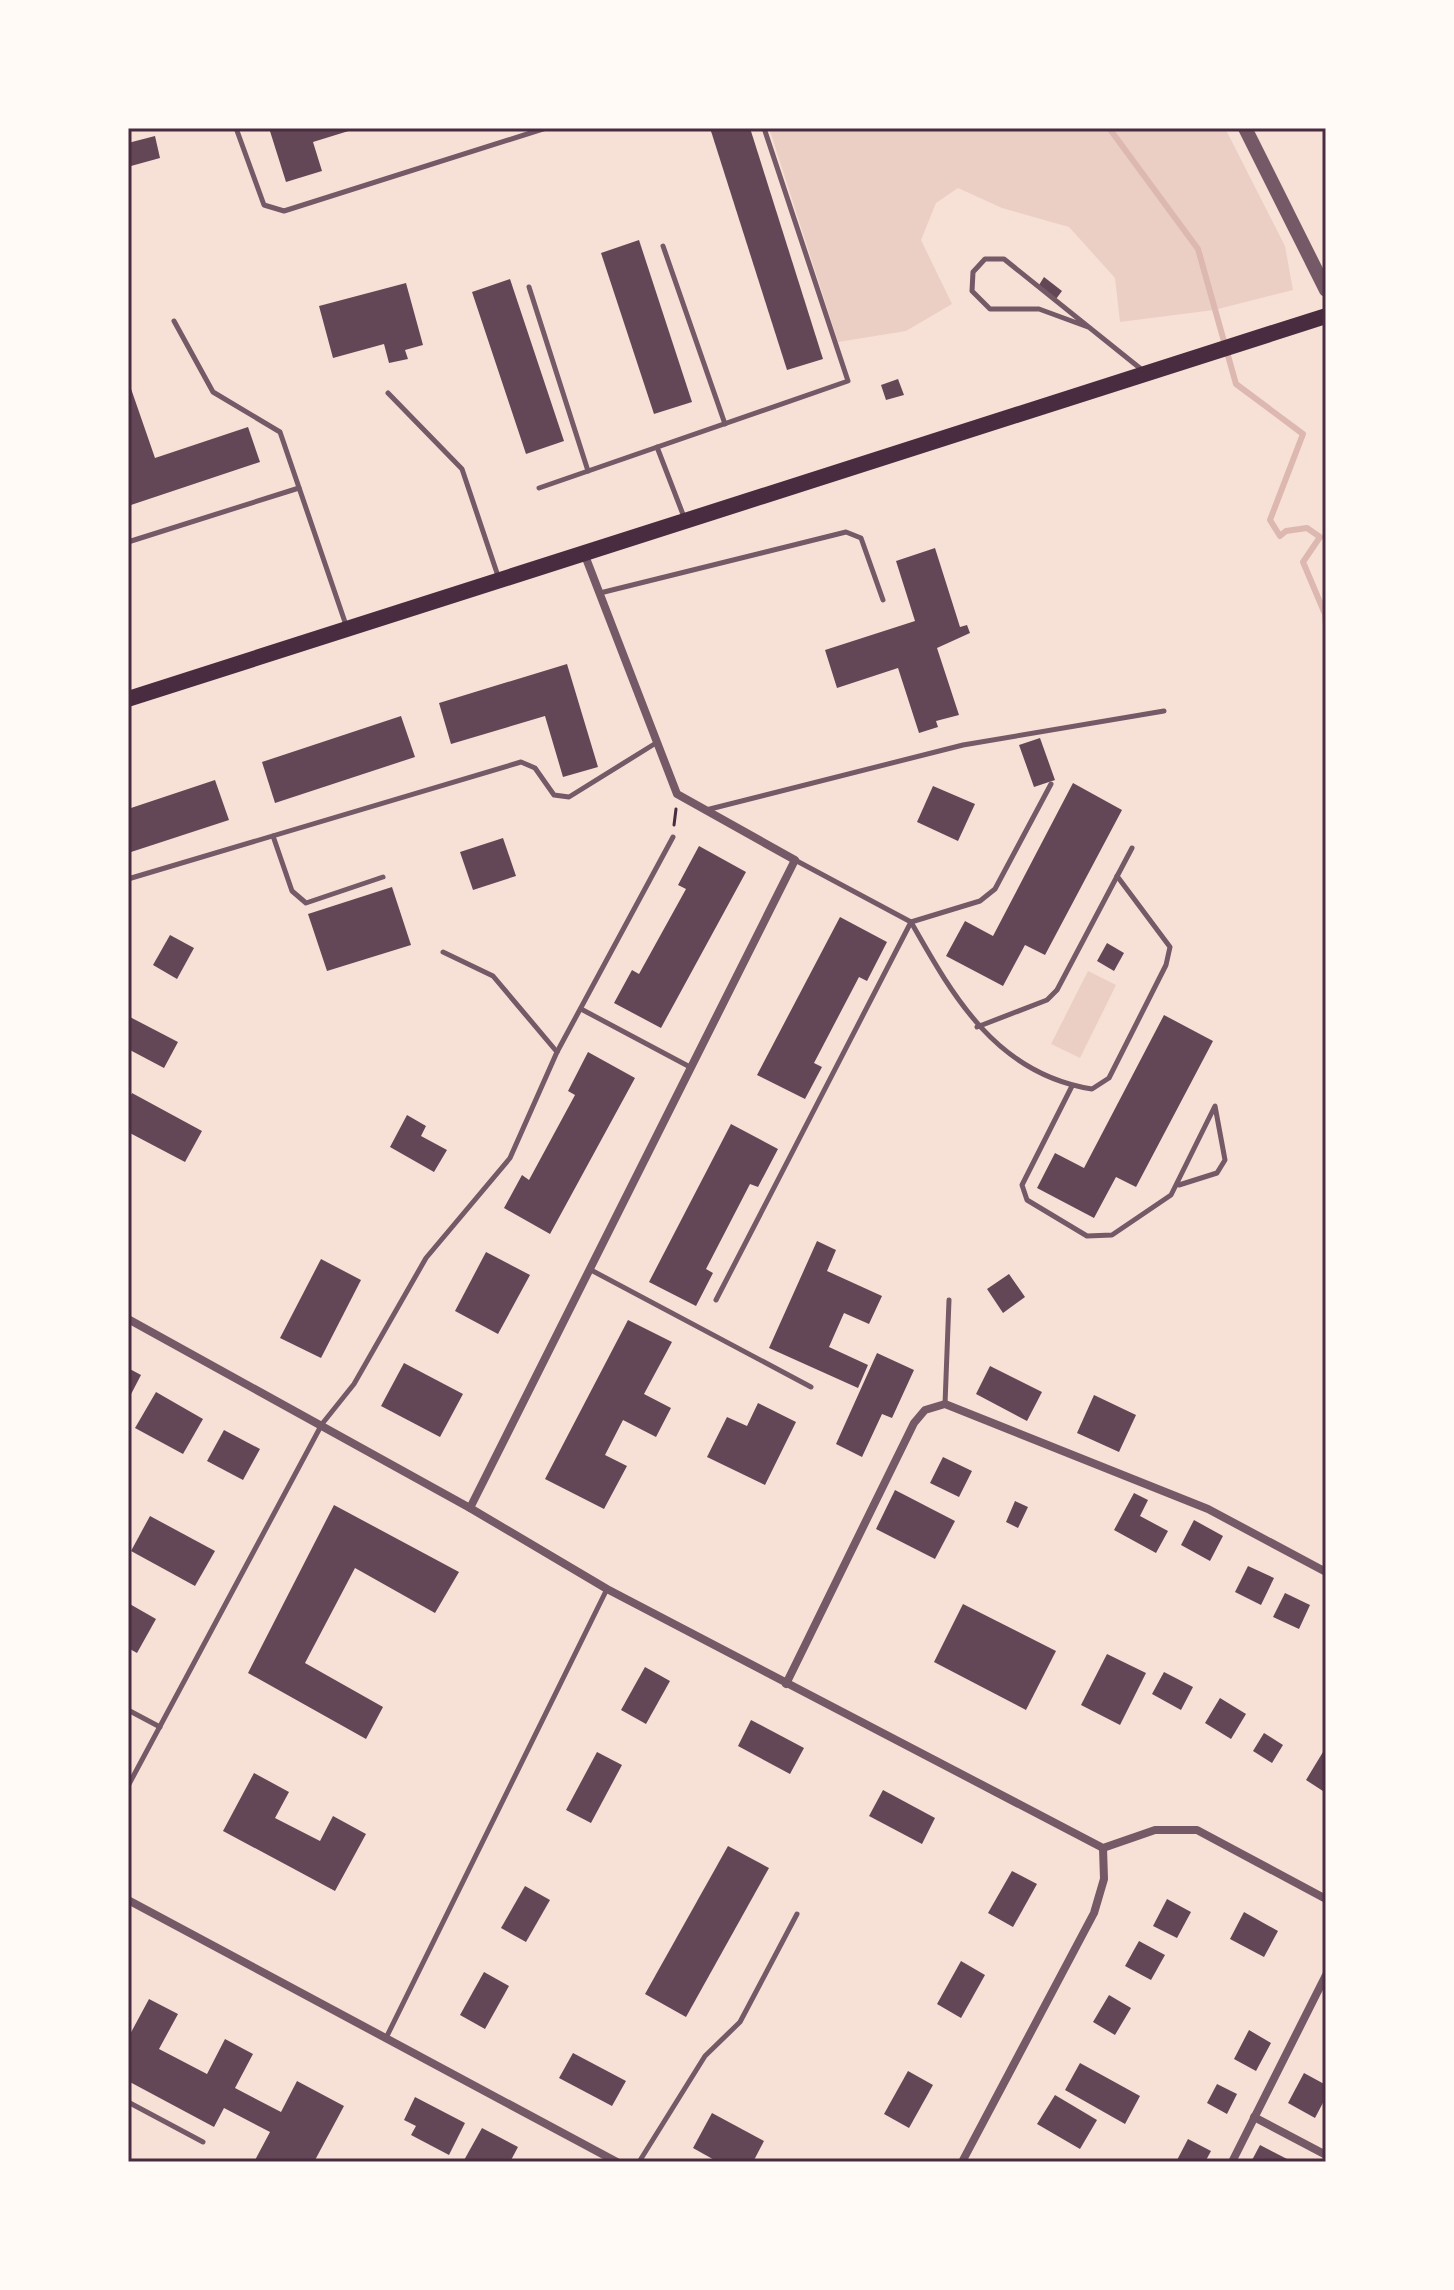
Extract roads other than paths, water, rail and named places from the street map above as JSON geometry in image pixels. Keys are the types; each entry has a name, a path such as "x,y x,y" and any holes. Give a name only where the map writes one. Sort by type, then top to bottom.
{"main road":[{"path":"128,699 1190,362 1326,316"}],"street":[{"path":"1245,128 1326,290"},
{"path":"470,1508 795,860 677,794 584,553"},
{"path":"128,1319 322,1424 607,1589 1103,1848 1155,1830 1197,1830 1326,1899"},
{"path":"786,1684 914,1423 925,1410 945,1404 1208,1509 1326,1572"},
{"path":"962,2162 1094,1913 1104,1879 1103,1848"},
{"path":"128,1900 617,2162"},
{"path":"1232,2162 1326,1975"},
{"path":"1254,2117 1326,2155"}],"lane":[{"path":"236,128 264,205 284,211 546,128"},
{"path":"539,488 848,381 764,128"},
{"path":"663,246 725,424"},
{"path":"1088,327 1039,309 990,309 972,291 973,272 985,259 1004,259 1148,375"},
{"path":"529,287 588,471"},
{"path":"174,321 213,392 280,432 348,629"},
{"path":"388,393 462,469 499,580"},
{"path":"657,447 686,521"},
{"path":"128,542 299,488"},
{"path":"599,594 846,532 861,538 883,600"},
{"path":"705,810 963,745 1164,711"},
{"path":"128,879 521,762 535,768 554,795 569,797 657,742"},
{"path":"716,1300 911,922 980,901 995,889 1051,784"},
{"path":"273,836 292,891 306,903 383,877"},
{"path":"128,1786 322,1424 354,1384 426,1258 510,1158 557,1052 673,837"},
{"path":"977,1027 1047,1000 1057,990 1132,848"},
{"path":"795,860 911,922 950,991 977,1027 1009,1054 1072,1086 1092,1089 1109,1078 1166,965 1170,947 1117,876"},
{"path":"443,952 493,976 557,1052"},
{"path":"581,1009 692,1069"},
{"path":"1072,1086 1022,1185 1027,1200 1087,1236 1112,1235 1171,1195 1179,1185 1215,1106 1225,1160 1217,1173 1179,1185"},
{"path":"591,1270 811,1387"},
{"path":"945,1404 949,1300"},
{"path":"386,2038 607,1589"},
{"path":"128,1710 160,1727"},
{"path":"639,2162 705,2056 740,2022 797,1914"},
{"path":"128,2102 203,2142"}],"waterway":[{"path":"1109,128 1198,249 1236,384 1303,434 1270,520 1280,536 1286,531 1307,528 1320,537 1303,562 1325,614 1326,626"}]}
